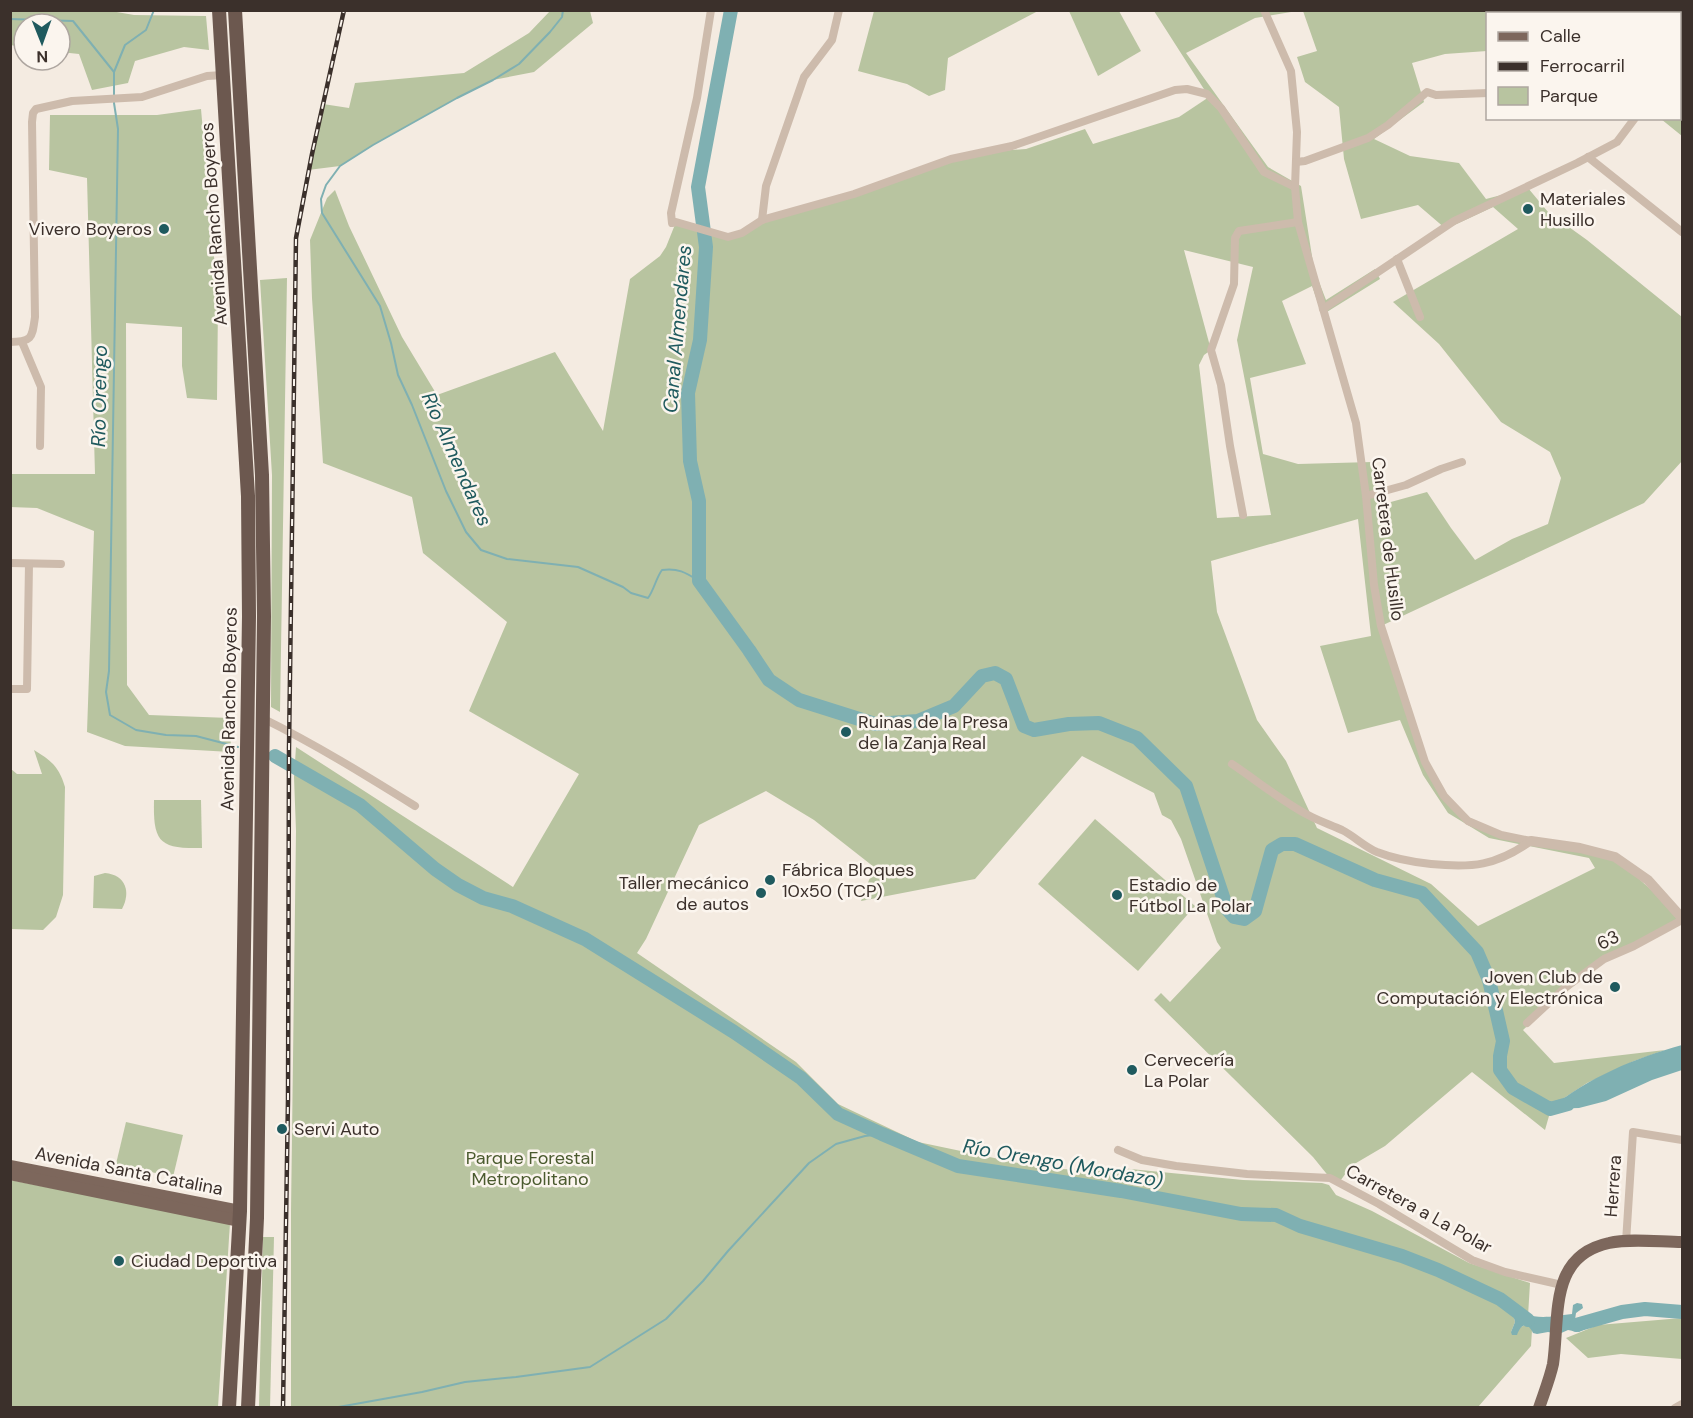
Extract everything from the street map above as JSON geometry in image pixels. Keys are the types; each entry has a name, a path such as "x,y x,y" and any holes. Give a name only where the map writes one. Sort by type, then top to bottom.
{"highway":[{"name":"Avenida Rancho Boyeros","path":"219,10 248,496 247,768 240,1219 229,1407"},
{"name":"Avenida Rancho Boyeros","path":"235,10 262,475 264,616 256,1248 248,1407"},
{"path":"256,1248 254,1224 240,1219 257,1177"}],"main road":[{"name":"Avenida Santa Catalina","path":"10,1166 240,1219"},
{"name":"Avenida Santa Catalina","path":"10,1174 240,1219"},
{"path":"1539,1407 1552,1368 1560,1289 1571,1266 1583,1254 1609,1243 1683,1242"}],"street":[{"path":"711,10 697,98 671,213 672,223 676,222 728,237 742,233 762,220 854,194 951,159 1012,146 1175,90 1187,89 1207,94 1221,108 1264,172 1296,187"},
{"path":"762,220 766,186 804,77 832,40 839,10"},
{"name":"Carretera de Husillo","path":"1264,10 1291,70 1297,132 1298,222 1353,408 1381,626 1425,762 1444,796 1468,820 1500,835 1531,842 1580,848 1616,857 1648,880 1683,919"},
{"path":"10,342 28,340 32,335 35,317 33,114 36,109 72,101 142,97 207,76 223,75"},
{"path":"1296,162 1305,161 1368,138 1388,125 1427,92 1436,95 1486,93"},
{"path":"1323,309 1454,221 1617,142 1634,120"},
{"path":"1588,157 1683,232"},
{"path":"1243,515 1221,384 1211,350 1234,284 1235,238 1239,231 1298,222"},
{"path":"1397,259 1420,317"},
{"path":"22,342 41,387 40,446"},
{"path":"1366,496 1406,485 1462,462"},
{"path":"10,563 61,564"},
{"path":"10,689 27,688 30,564"},
{"path":"262,718 326,752 415,806"},
{"path":"1232,764 1307,815 1342,830 1374,851 1395,858 1472,866 1514,854 1531,842"},
{"name":"63","path":"1527,1023 1566,987 1604,959 1634,946 1683,919"},
{"name":"Herrera","path":"1626,1242 1633,1132 1683,1140"},
{"name":"Carretera a La Polar","path":"1118,1150 1142,1160 1176,1166 1247,1174 1330,1178 1379,1204 1472,1260 1560,1289"},
{"path":"1676,1407 1683,1404"}],"green space":[{"path":"874,10 1038,11 948,58 945,90 929,96 907,84 858,71"},
{"path":"11,11 111,11 134,15 206,16 209,50 184,47 135,61 128,83 92,90 79,54 72,53 72,12 12,12 12,45"},
{"path":"550,11 590,11 593,23 534,72 493,80 373,145 340,166 308,170 323,104 349,108 355,83 464,73 529,33"},
{"path":"1069,11 1119,11 1141,51 1098,76"},
{"name":"Parque Forestal Metropolitano","path":"1154,11 1297,11 1255,18 1186,53 1268,167 1301,186 1314,269 1326,300 1375,269 1380,279 1322,315 1312,286 1282,301 1306,364 1250,378 1263,454 1298,464 1372,462 1380,505 1427,492 1475,560 1512,539 1548,524 1561,478 1550,452 1501,422 1439,344 1393,302 1518,229 1493,207 1446,229 1418,205 1361,219 1344,159 1339,107 1305,82 1297,57 1317,51 1303,11 1682,11 1486,12 1486,51 1445,54 1412,63 1424,102 1374,139 1410,156 1459,163 1486,199 1528,188 1548,212 1587,240 1682,317 1682,461 1644,503 1381,626 1425,762 1444,796 1468,820 1501,835 1615,857 1682,918 1604,959 1523,1030 1554,1063 1665,1050 1634,1061 1587,1083 1561,1100 1551,1109 1545,1130 1472,1072 1385,1146 1351,1166 1338,1184 1154,1000 1161,993 1170,1002 1221,948 1181,839 1171,820 1162,815 1154,793 1082,756 975,879 861,901 874,867 814,820 766,791 699,825 646,939 637,953 796,1062 838,1104 918,1142 1042,1168 1101,1171 1120,1168 1243,1180 1329,1185 1336,1195 1372,1211 1469,1263 1530,1283 1528,1316 1512,1310 1515,1322 1511,1332 1523,1326 1530,1326 1531,1346 1478,1407 291,1407 296,747 513,887 579,774 469,711 507,622 423,553 412,497 323,463 310,240 327,198 335,190 349,226 402,337 437,395 555,352 603,431 630,279 660,256 676,222 728,237 762,220 985,152 1026,149 1085,129 1093,144 1179,117 1209,97","holes":["1184,250 1253,267 1237,340 1271,515 1217,518 1199,365 1204,355 1211,350","1358,519 1371,636 1320,646 1348,733 1400,720 1423,775 1448,813 1489,838 1589,858 1595,868 1478,926 1431,884 1317,828 1286,761 1257,720 1217,612 1211,561"]},
{"path":"1682,79 1682,136 1662,120 1681,120"},
{"path":"201,109 218,302 217,400 187,398 182,366 182,327 126,323 127,685 149,715 230,718 231,752 125,746 87,732 94,531 37,508 10,507 11,474 95,474 87,178 49,170 50,115 157,115"},
{"path":"287,278 280,712 271,707 272,475 260,280"},
{"path":"34,750 54,765 65,787 63,895 56,917 43,930 11,929 11,769 17,774 42,774"},
{"path":"154,800 201,800 202,848 176,847 162,840 157,834 155,825"},
{"name":"Estadio de Fútbol La Polar","path":"1095,819 1195,906 1138,971 1038,884"},
{"path":"105,873 118,877 125,885 126,896 122,909 93,908 94,876"},
{"path":"126,1122 183,1135 173,1177 116,1164"},
{"name":"Ciudad Deportiva","path":"10,1180 230,1223 218,1407 11,1407"},
{"path":"263,1237 274,1237 270,1408 259,1407"},
{"path":"1682,1318 1682,1359 1621,1354 1588,1358 1566,1338 1598,1325"}],"water":[{"path":"1682,1045 1682,1070 1652,1080 1606,1101 1579,1108 1550,1109 1580,1087 1613,1070"},
{"path":"1582,1304 1583,1308 1576,1313 1575,1320 1591,1316 1594,1325 1579,1332 1568,1330 1559,1334 1548,1332 1537,1334 1524,1325 1517,1335 1512,1335 1515,1322 1512,1310 1542,1317 1556,1316 1572,1314 1573,1305"}],"waterway":[{"path":"114,72 125,45 146,30 154,10"},
{"name":"Río Almendares","path":"563,10 562,17 550,32 519,64 373,145 340,166 326,185 321,199 322,213 380,306 398,375 446,491 466,532 481,550 507,559 578,567 623,587 631,593 648,598 662,570 681,571 699,581"},
{"name":"Río Almendares","path":"731,10 698,187 706,247 700,340 688,393 690,461 699,501 699,581 769,680 799,700 875,724 918,721 954,706 982,676 995,673 1006,679 1024,726 1034,730 1069,724 1099,723 1137,738 1186,786 1227,909 1234,917 1244,919 1255,911 1272,850 1282,844 1295,844 1375,880 1422,893 1477,952 1489,980 1503,1041 1500,1070 1513,1088 1550,1109 1568,1104"},
{"name":"Río Orengo","path":"10,19 73,21 114,72 114,103 118,129 109,671 106,692 110,715 136,730 166,735 196,736 238,747"},
{"name":"Río Orengo (Mordazo)","path":"275,756 360,805 435,869 458,885 483,898 512,906 585,939 734,1032 801,1078 838,1114 882,1134 958,1166 1121,1191 1241,1214 1276,1215 1300,1226 1402,1256 1438,1270 1500,1299 1528,1320"},
{"path":"333,1408 465,1382 590,1367 666,1319 809,1163 836,1144 882,1134"},
{"name":"Río Orengo (Mordazo)","path":"1576,1325 1622,1312 1645,1309 1682,1312"}],"railway":[{"path":"283,1408 296,238 344,10"}],"place":[{"name":"Materiales Husillo","path":"1528,209"},
{"name":"Vivero Boyeros","path":"164,229"},
{"name":"Ruinas de la Presa de la Zanja Real","path":"846,732"},
{"name":"Fábrica Bloques 10x50 (TCP)","path":"770,880"},
{"name":"Taller mecánico de autos","path":"761,893"},
{"name":"Estadio de Fútbol La Polar","path":"1117,895"},
{"name":"Joven Club de Computación y Electrónica","path":"1615,987"},
{"name":"Cervecería La Polar","path":"1132,1070"},
{"name":"Servi Auto","path":"282,1129"},
{"name":"Ciudad Deportiva","path":"119,1261"}],"water label":[{"name":"Canal Almendares","path":"677,329"}]}
